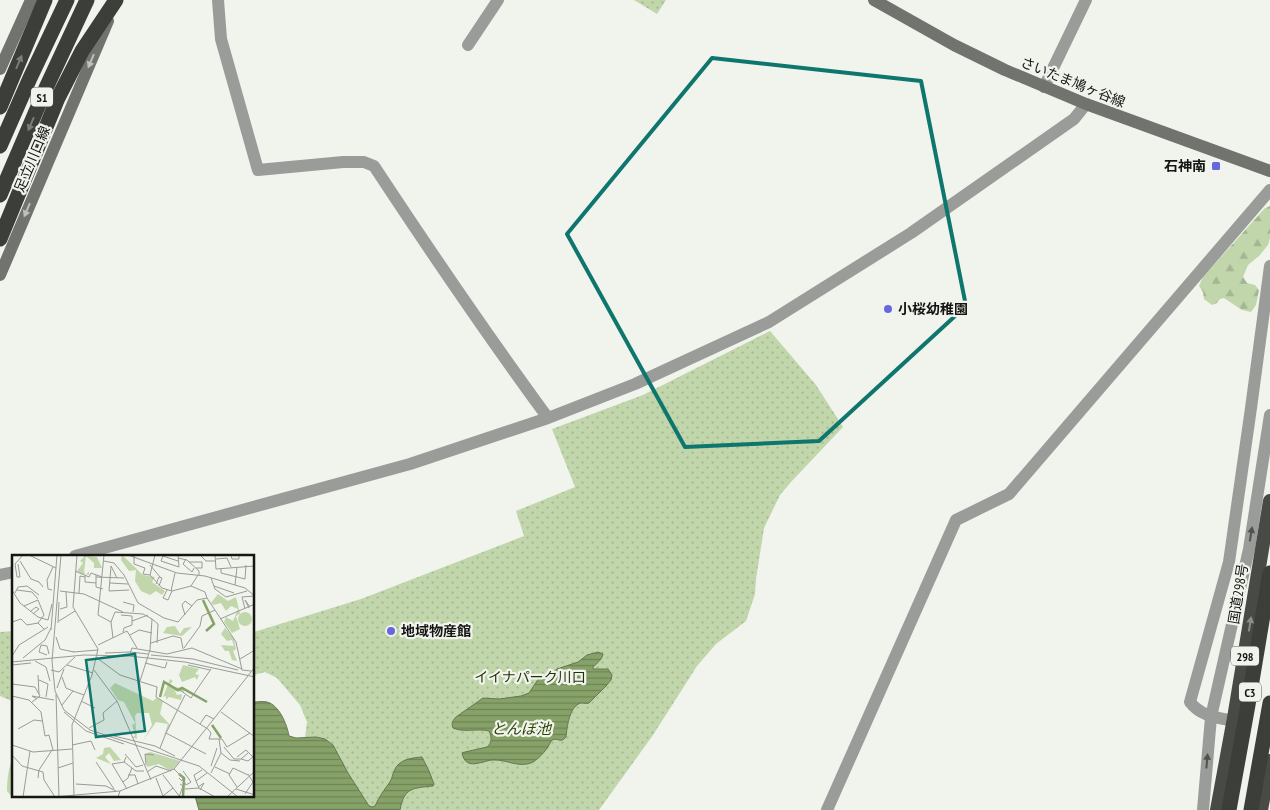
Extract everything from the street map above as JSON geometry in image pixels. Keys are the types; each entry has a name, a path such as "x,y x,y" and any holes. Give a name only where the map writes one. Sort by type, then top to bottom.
{"highway":[{"path":"0,107 45,0"},
{"name":"S1","path":"0,146 67,0"},
{"name":"S1","path":"0,195 46,88 87,0"},
{"path":"0,239 58,98 82,51 116,0"},
{"name":"国道298号","path":"1217,810 1270,501"},
{"name":"C3","path":"1228,810 1270,573"},
{"name":"C3","path":"1251,810 1270,704"},
{"path":"1255,810 1270,756"},
{"path":"1261,810 1270,761"}],"main road":[{"path":"0,69 31,0"},
{"name":"足立川口線","path":"0,275 116,0"},
{"name":"さいたま鳩ヶ谷線","path":"874,0 954,45 1044,87 1270,172"}],"street":[{"path":"218,0 220,39 258,170 343,162 364,162 374,166 508,365 548,418"},
{"path":"468,45 498,0"},
{"path":"1044,87 1086,0"},
{"path":"79,555 410,464 548,418 635,384 769,322 911,233 1074,119 1086,104"},
{"path":"827,810 956,520 1009,494 1270,190"},
{"path":"1229,720 1211,717 1195,708 1190,702 1229,562 1270,266"},
{"path":"1203,810 1211,717 1249,550 1270,415"}],"highlighted area":[{"path":"712,58 921,81 966,306 819,441 685,447 567,234"}],"green space":[{"path":"634,0 666,0 657,14"},
{"path":"1270,206 1270,238 1268,245 1248,265 1243,277 1247,283 1255,285 1259,290 1256,305 1251,312 1242,310 1224,298 1212,305 1204,299 1203,292 1199,286 1203,277 1265,208"},
{"name":"イイナパーク川口","path":"770,331 816,385 843,427 780,495 764,528 755,594 746,621 716,644 697,666 653,735 599,810 296,810 307,722 300,705 277,678 265,672 255,675 255,632 361,599 524,536 516,511 575,487 552,429 643,395"},
{"path":"12,631 12,701 0,696 0,632"},
{"path":"12,760 12,797 7,791"}],"water":[{"name":"とんぼ池","path":"598,652 603,654 593,669 608,669 612,675 611,680 589,703 581,703 574,708 569,718 564,739 552,740 539,758 527,764 491,760 471,764 464,759 462,753 487,747 491,742 491,735 489,731 453,728 452,725 456,717 483,698 499,699 529,693 539,678 578,662 587,655"},
{"path":"255,702 267,702 279,711 289,736 296,738 316,737 325,739 333,745 369,806 375,806 390,782 396,767 406,760 422,757 434,784 433,786 410,790 404,797 400,810 199,810 196,798 255,798"}],"place":[{"name":"石神南","path":"1216,166"},
{"name":"小桜幼稚園","path":"888,309"},
{"name":"地域物産館","path":"391,631"}]}
